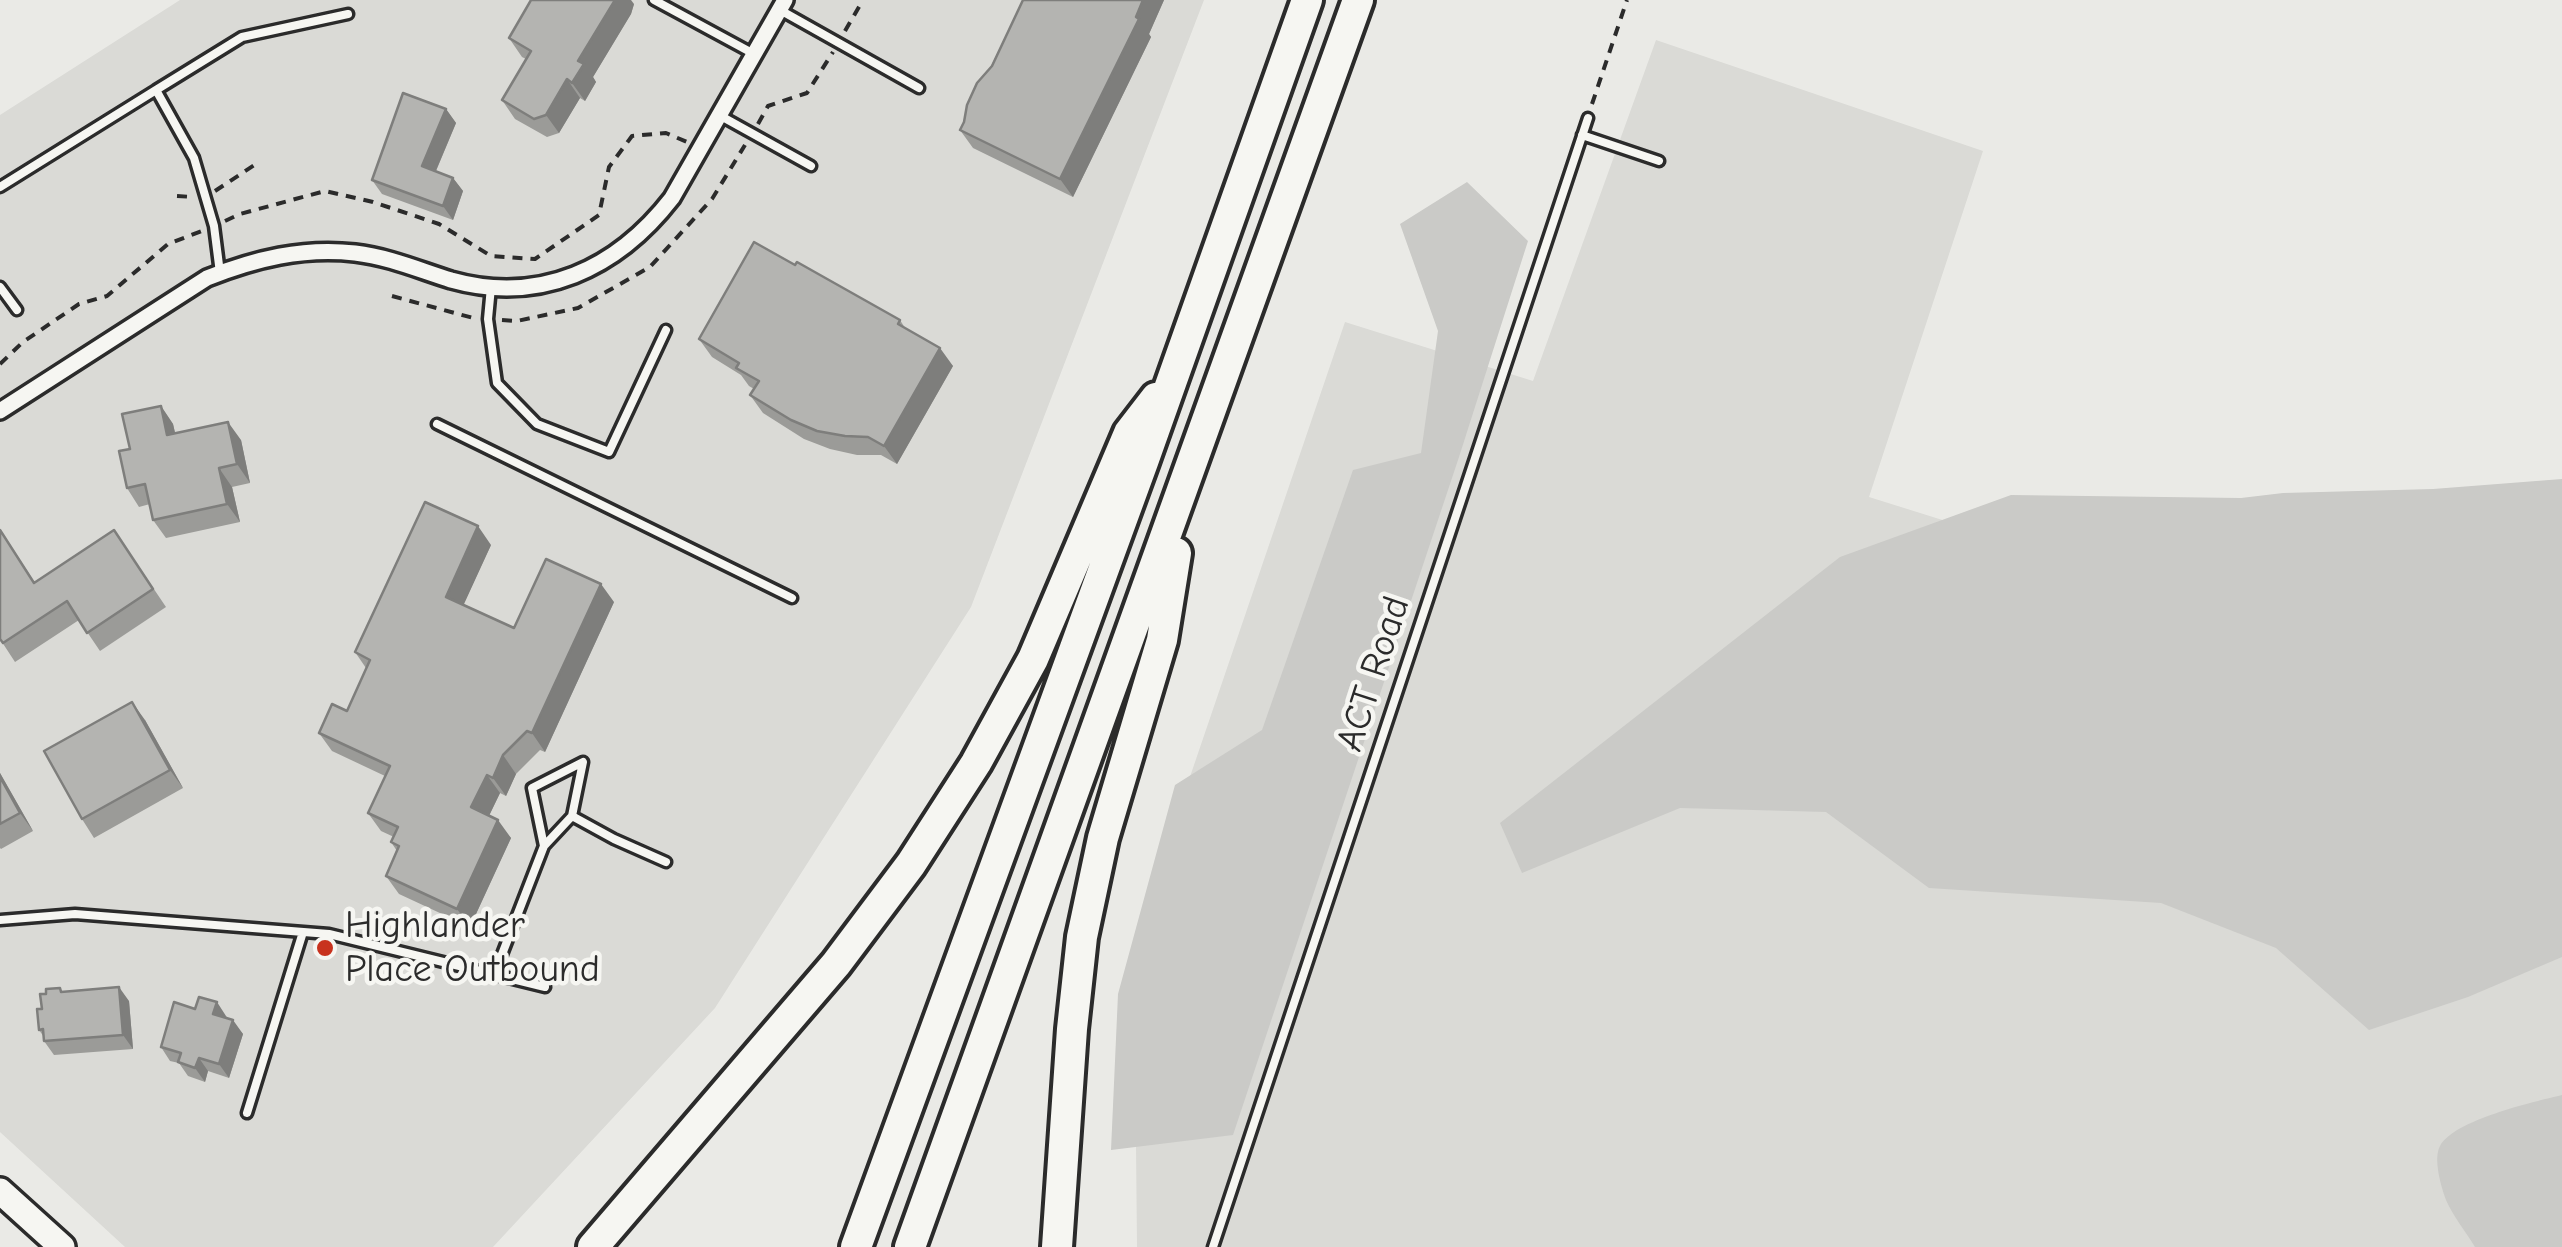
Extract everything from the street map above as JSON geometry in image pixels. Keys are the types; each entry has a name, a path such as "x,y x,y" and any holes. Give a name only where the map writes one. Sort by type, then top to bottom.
{"highway":[{"path":"856,1247 1307,0"},
{"path":"910,1247 1358,0"},
{"path":"593,1247 836,964 911,864 976,763 1032,658 1129,433 1174,376"},
{"path":"1057,1247 1082,937 1104,838 1162,640 1187,482"}],"main road":[{"path":"0,1191 62,1247"}],"street":[{"path":"0,411 206,278 242,264 317,251 355,253 450,280 511,288 552,283 608,260 636,239 672,198 782,5"}],"lane":[{"path":"654,0 754,54"},
{"path":"782,5 919,88"},
{"path":"0,187 242,36 348,14"},
{"path":"156,90 194,158 214,226 220,272"},
{"path":"719,115 811,166"},
{"name":"ACT Road","path":"1214,1247 1588,118"},
{"path":"1582,135 1659,160"},
{"path":"0,287 18,310"},
{"path":"491,287 488,319 498,383 537,424 609,452 666,330"},
{"path":"437,424 792,598"},
{"path":"494,975 544,846 572,816 583,762 532,788 544,846"},
{"path":"572,816 666,862"},
{"path":"0,920 75,914 329,934 545,987"},
{"path":"247,1113 304,932"}],"path":[{"path":"752,133 768,106 808,94 862,0"},
{"path":"1588,118 1627,0"},
{"path":"0,364 23,342 79,304 107,296 168,244 240,214 326,191 439,224 491,256 534,259 598,215 609,167 632,136 666,133 700,148"},
{"path":"178,196 206,198 256,164"}],"shaded area":[{"path":"180,0 1204,0 971,607 715,1008 493,1247 125,1247 0,1132 0,115"},
{"path":"1656,40 1983,151 1869,497 2562,714 2562,1247 1137,1247 1134,941 1345,322 1533,381"},
{"path":"1467,182 1528,241 1233,1135 1111,1150 1118,994 1175,785 1262,730 1353,470 1421,453 1438,331 1400,224"},
{"path":"2562,479 2562,957 2468,997 2369,1030 2276,948 2161,903 1929,888 1826,812 1680,808 1522,873 1500,823 1840,557 2011,495 2241,498"},
{"path":"2562,1095 2562,1247 2475,1247 2446,1200 2438,1165 2440,1146 2477,1120"}],"building":[{"path":"531,0 615,0 578,61 584,64 572,83 567,79 546,115 534,119 502,100 531,51 509,38"},
{"path":"1023,0 1143,0 1136,17 1139,19 1060,179 960,130 977,83 992,66"},
{"path":"403,93 446,109 422,166 453,178 443,206 372,180"},
{"path":"754,242 900,320 898,324 940,348 884,446 868,437 817,431 791,420 750,395 759,381 736,368 739,363 699,339"},
{"path":"161,406 167,435 228,422 237,464 219,468 227,504 153,520 145,484 127,488 119,451 130,449 122,414"},
{"path":"425,502 478,526 446,597 514,628 546,559 601,584 532,733 527,731 503,755 493,778 487,775 471,807 498,820 457,909 386,876 399,846 391,842 398,827 368,813 390,766 319,733 332,704 347,711 370,660 355,652"},
{"path":"0,530 34,583 114,530 153,589 87,633 67,601 3,643"},
{"path":"132,702 170,770 82,819 44,751"},
{"path":"0,777 20,813 0,824"},
{"path":"119,987 123,1035 44,1041 37,1009 42,1009 40,994 46,994 46,989 60,988 61,992"},
{"path":"199,997 217,1002 213,1014 233,1020 219,1064 199,1058 195,1068 178,1062 181,1053 161,1047 174,1002 195,1009"}],"place":[{"name":"Highlander Place Outbound","path":"325,948"}]}
